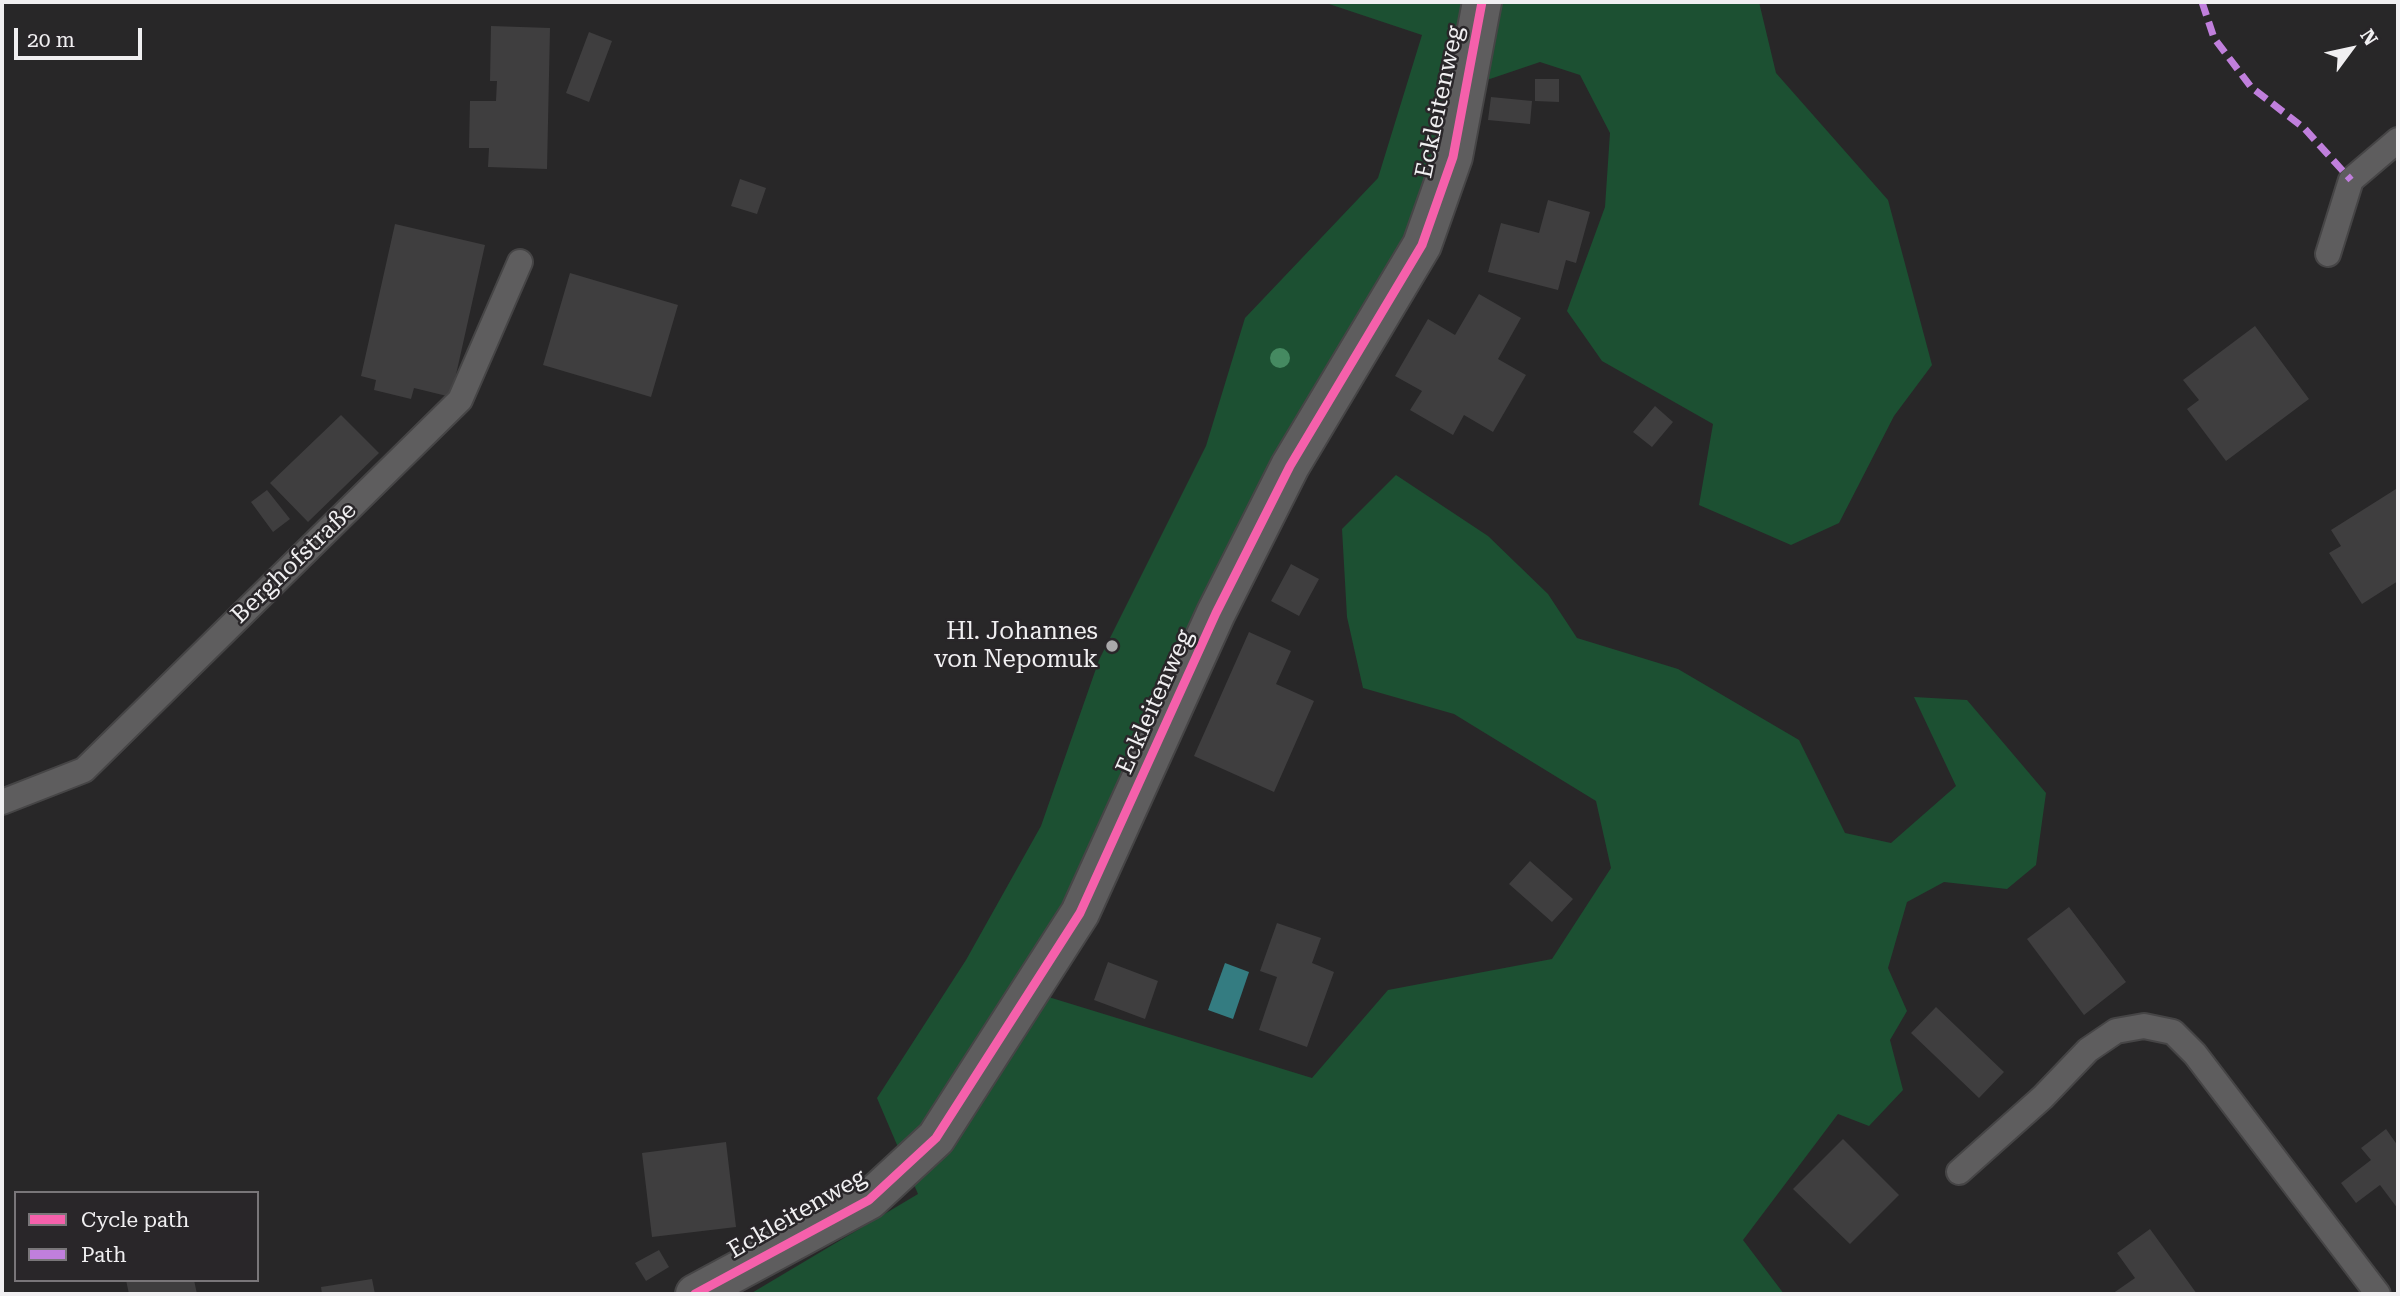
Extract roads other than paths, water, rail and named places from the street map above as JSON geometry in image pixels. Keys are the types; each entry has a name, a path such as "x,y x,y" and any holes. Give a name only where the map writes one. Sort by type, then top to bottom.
{"street":[{"name":"Eckleitenweg","path":"695,1294 869,1200 936,1138 1080,913 1216,613 1284,478 1422,245 1453,157 1482,2"}],"lane":[{"path":"2328,254 2351,180 2398,140"},
{"name":"Berghofstraße","path":"2,802 84,770 460,400 520,262"},
{"path":"1959,1172 2043,1097 2088,1050 2116,1031 2144,1026 2173,1032 2196,1054 2378,1294"}],"water":[{"path":"1225,963 1249,972 1233,1019 1208,1010"}],"place":[{"name":"Hl. Johannes von Nepomuk","path":"1112,646"}]}
